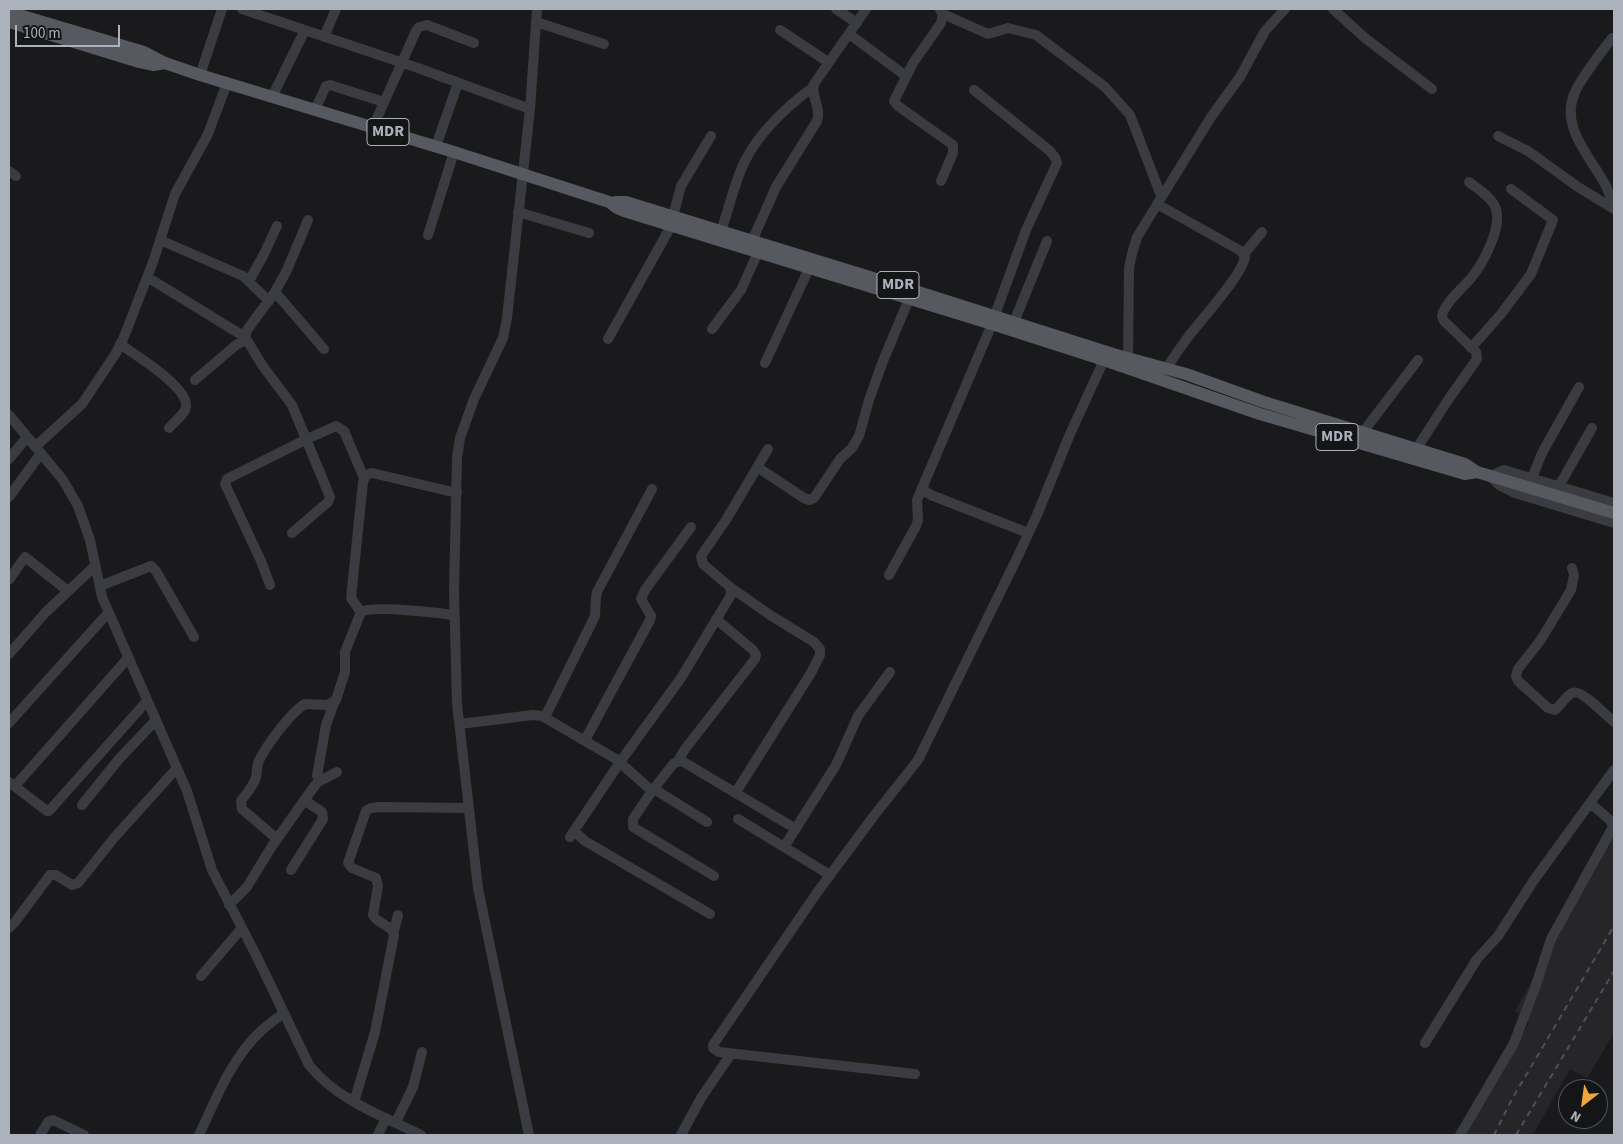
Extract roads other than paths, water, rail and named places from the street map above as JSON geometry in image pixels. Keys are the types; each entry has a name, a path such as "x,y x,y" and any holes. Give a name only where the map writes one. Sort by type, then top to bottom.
{"main road":[{"name":"MDR","path":"9,21 28,13 144,52 166,63 200,75 522,173 610,202 624,211 721,231 909,299 975,314"},
{"name":"MDR","path":"9,21 139,62 153,65 166,63"},
{"name":"MDR","path":"672,221 758,252 812,264 975,314 1104,360 1166,369 1186,374 1200,386 1260,414 1465,474 1477,472"},
{"name":"MDR","path":"993,320 1014,322 1128,363 1180,386 1200,386 1264,402 1418,448 1465,464 1477,472 1614,512"}],"street":[{"path":"200,75 222,9"},
{"path":"242,9 530,109"},
{"path":"324,37 336,9"},
{"path":"529,1135 478,888 457,704 454,614 457,458 462,430 505,329 530,109 537,9"},
{"path":"836,9 857,22"},
{"path":"721,231 744,162 756,143 794,101 812,88 866,9"},
{"path":"1128,363 1129,268 1137,238 1211,117 1240,77 1266,31 1285,9"},
{"path":"1333,9 1365,38 1432,88"},
{"path":"941,181 954,148 948,141 895,104 895,98 906,76 941,23 941,11 988,34 1008,28 1036,35 1105,87 1130,115 1160,193"},
{"path":"536,22 604,44"},
{"path":"373,127 416,32 423,26 427,25 474,43"},
{"path":"272,97 305,30"},
{"path":"780,30 828,62"},
{"path":"849,34 906,76"},
{"path":"1612,38 1582,80 1574,95 1571,108 1572,126 1582,148 1606,188 1614,208"},
{"path":"9,497 39,450 82,404 120,344 147,277 175,194 208,134 227,83"},
{"path":"436,146 458,83"},
{"path":"315,110 326,86 330,85 384,102"},
{"path":"752,241 776,187 817,121 819,115 818,107 812,88"},
{"path":"889,575 916,526 918,520 917,500 993,320 1026,230 1057,163 1050,151 974,90"},
{"path":"608,339 672,221 681,186 711,136"},
{"path":"1498,136 1528,151 1578,187 1614,208"},
{"path":"428,235 454,152"},
{"path":"1418,448 1448,400 1476,362 1477,355 1442,318 1444,309 1483,261 1497,223 1494,205 1469,182"},
{"path":"1471,348 1501,314 1531,274 1553,220 1512,188"},
{"path":"1157,204 1244,254"},
{"path":"518,212 589,233"},
{"path":"195,380 246,338 247,330 288,270 308,220"},
{"path":"249,281 277,226"},
{"path":"1166,369 1241,268 1245,261 1244,254 1262,232"},
{"path":"160,240 234,271 272,296 324,349"},
{"path":"1014,322 1047,241"},
{"path":"712,329 741,290 758,252"},
{"path":"765,363 812,264"},
{"path":"147,277 246,338 292,405 329,493 330,500 292,533"},
{"path":"757,467 804,498 809,500 814,498 840,459 852,448 859,436 883,361 909,299"},
{"path":"120,344 172,382 185,399 186,410 170,428"},
{"path":"915,1074 731,1054 715,1051 713,1045 830,875 873,817 913,768 922,753 1010,574 1104,360"},
{"path":"1363,432 1418,360"},
{"path":"1532,478 1542,453 1579,387"},
{"path":"9,416 63,480 78,506 90,540 108,613 187,791 212,870 309,1065 319,1078 330,1087 354,1102 421,1135"},
{"path":"270,585 225,483 230,477 336,426 342,428 364,478 351,598 360,612"},
{"path":"1559,486 1592,428"},
{"path":"9,458 27,437"},
{"path":"736,792 820,655 820,649 814,642 770,615 730,587 703,564 701,560 701,556 726,520 768,449"},
{"path":"1614,502 1504,470 1490,476 1499,485 1515,493 1614,523"},
{"path":"364,478 368,473 372,473 457,493"},
{"path":"922,488 931,494 1023,531"},
{"path":"545,717 595,616 598,592 652,489"},
{"path":"585,740 650,620 651,616 642,603 645,590 691,527"},
{"path":"9,580 26,557 68,591"},
{"path":"100,586 148,565 151,566 156,571 194,637"},
{"path":"9,654 46,612 95,566"},
{"path":"1572,568 1574,575 1571,590 1540,641 1518,669 1516,676 1518,681 1553,710 1572,693 1577,692 1585,696 1614,722"},
{"path":"710,914 572,834 620,762 681,678 730,594 730,587"},
{"path":"317,776 326,725 334,703 339,696 345,672 345,652 360,612 378,609 454,614"},
{"path":"9,723 108,613"},
{"path":"714,876 633,827 633,819 653,790 674,763 678,761 685,749 755,659 756,655 753,650 716,619"},
{"path":"128,658 12,784 44,810 49,811 147,701"},
{"path":"784,847 836,765 858,716 890,672"},
{"path":"276,839 242,809 240,801 255,781 257,767 261,758 279,730 297,710 305,704 327,705 334,703"},
{"path":"460,724 533,715 545,717 620,762 653,790 706,822"},
{"path":"82,805 119,759 156,720"},
{"path":"678,761 686,763 796,829"},
{"path":"9,928 48,877 56,875 72,885 78,883 114,838 177,768"},
{"path":"1425,1043 1477,959 1498,936 1534,880 1614,770"},
{"path":"229,905 247,887 276,839 318,782 337,772"},
{"path":"291,870 323,819 322,812 304,800"},
{"path":"1460,1135 1514,1043 1551,939 1613,827 1610,820 1590,803"},
{"path":"394,931 392,928 379,922 374,915 378,886 376,878 352,868 348,863 366,811 371,808 380,807 469,808"},
{"path":"738,819 830,875"},
{"path":"354,1102 375,1032 398,915"},
{"path":"201,976 242,928"},
{"path":"199,1135 226,1079 241,1055 262,1030 284,1013"},
{"path":"378,1135 391,1120 413,1087 422,1052"},
{"path":"681,1135 702,1098 731,1054"},
{"path":"40,1135 48,1122 53,1120 84,1135"}],"railway":[{"path":"1494,1135 1512,1099 1614,926"},
{"path":"1516,1135 1614,971"}]}
